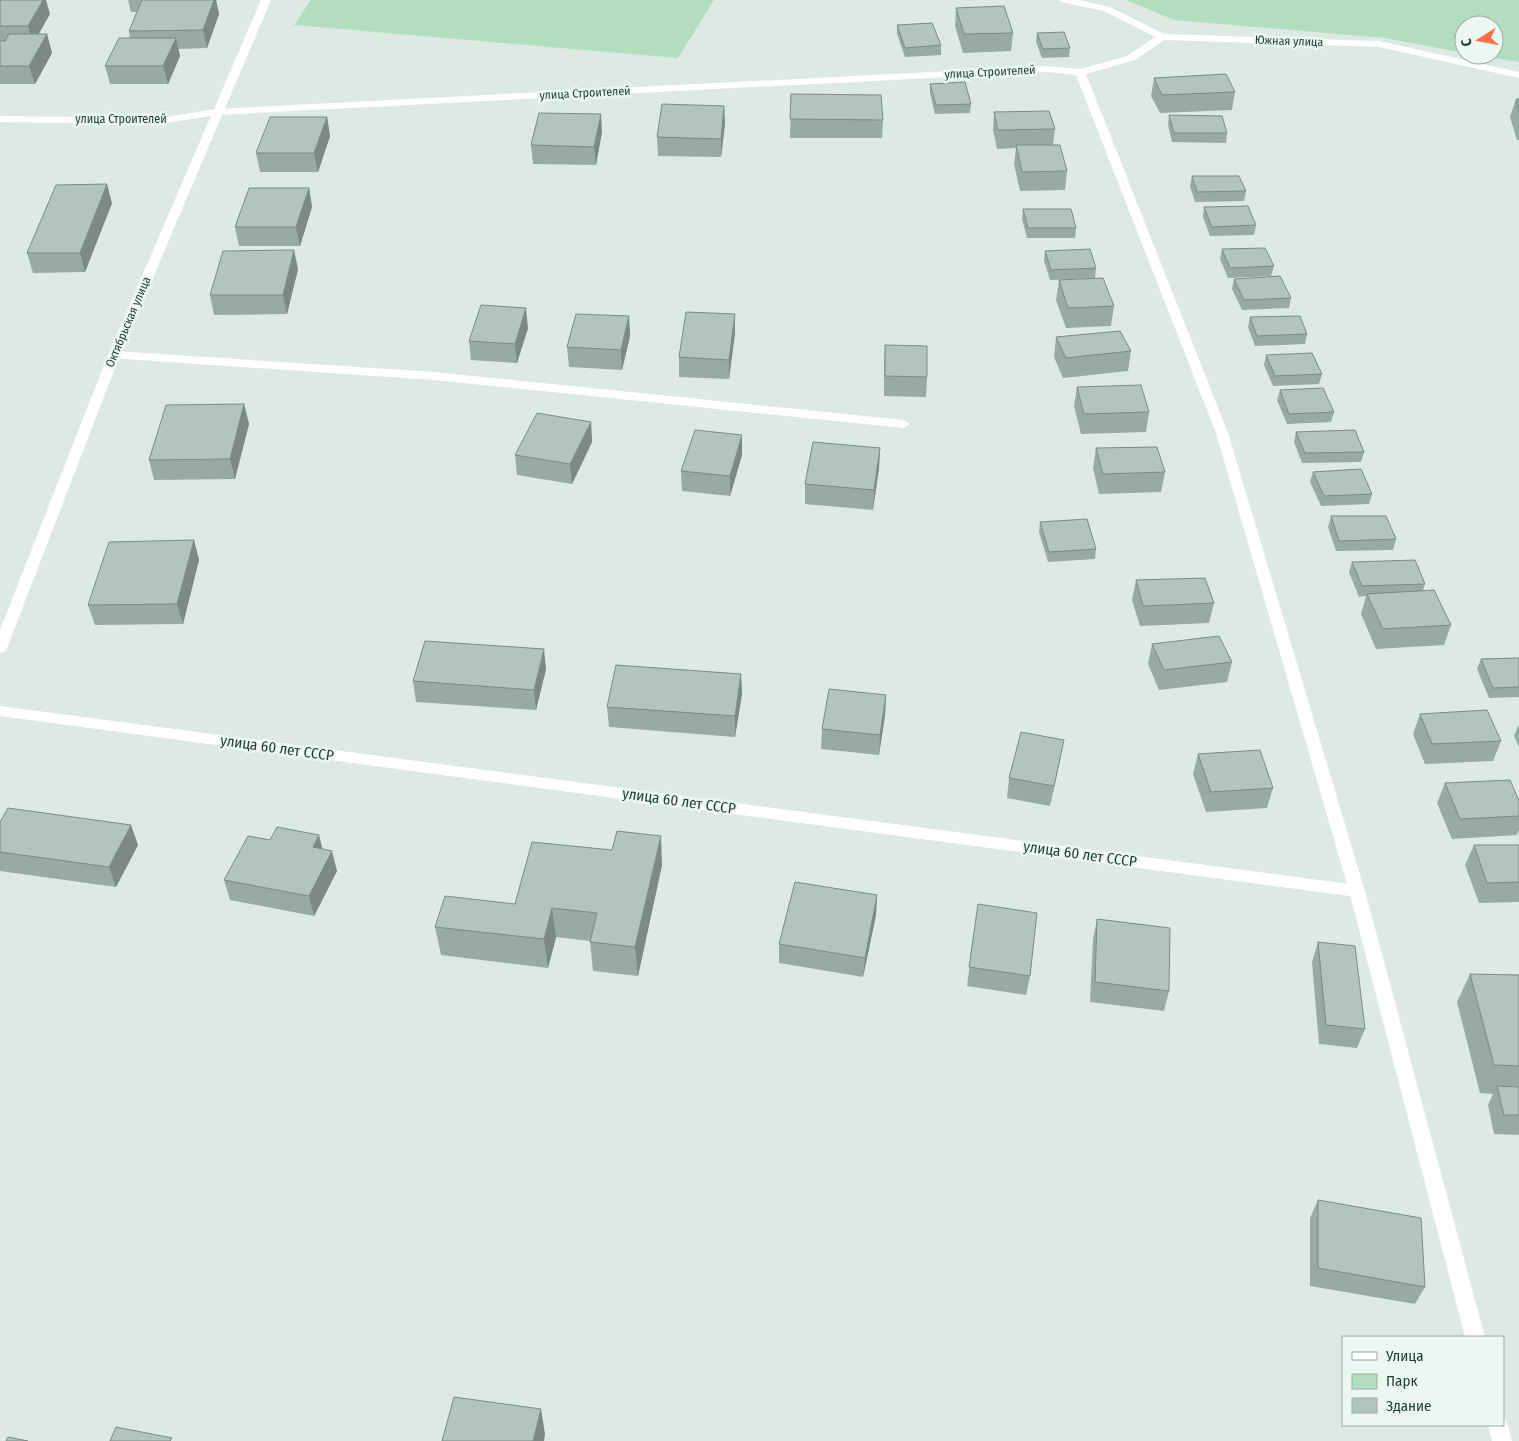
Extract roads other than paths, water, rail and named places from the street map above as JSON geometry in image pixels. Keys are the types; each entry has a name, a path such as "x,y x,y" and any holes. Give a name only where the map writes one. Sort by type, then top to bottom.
{"street":[{"name":"Октябрьская улица","path":"0,648 114,355 216,112 266,0"},
{"name":"Южная улица","path":"1064,0 1107,9 1162,37 1379,44 1519,75"},
{"name":"улица Строителей","path":"0,119 160,121 216,112 1046,69 1080,72 1131,58 1162,37"},
{"path":"1080,72 1222,432 1357,891 1474,1336"},
{"path":"114,355 434,376 904,424"},
{"name":"улица 60 лет СССР","path":"0,711 1357,891"},
{"path":"1498,1426 1502,1441"}]}
